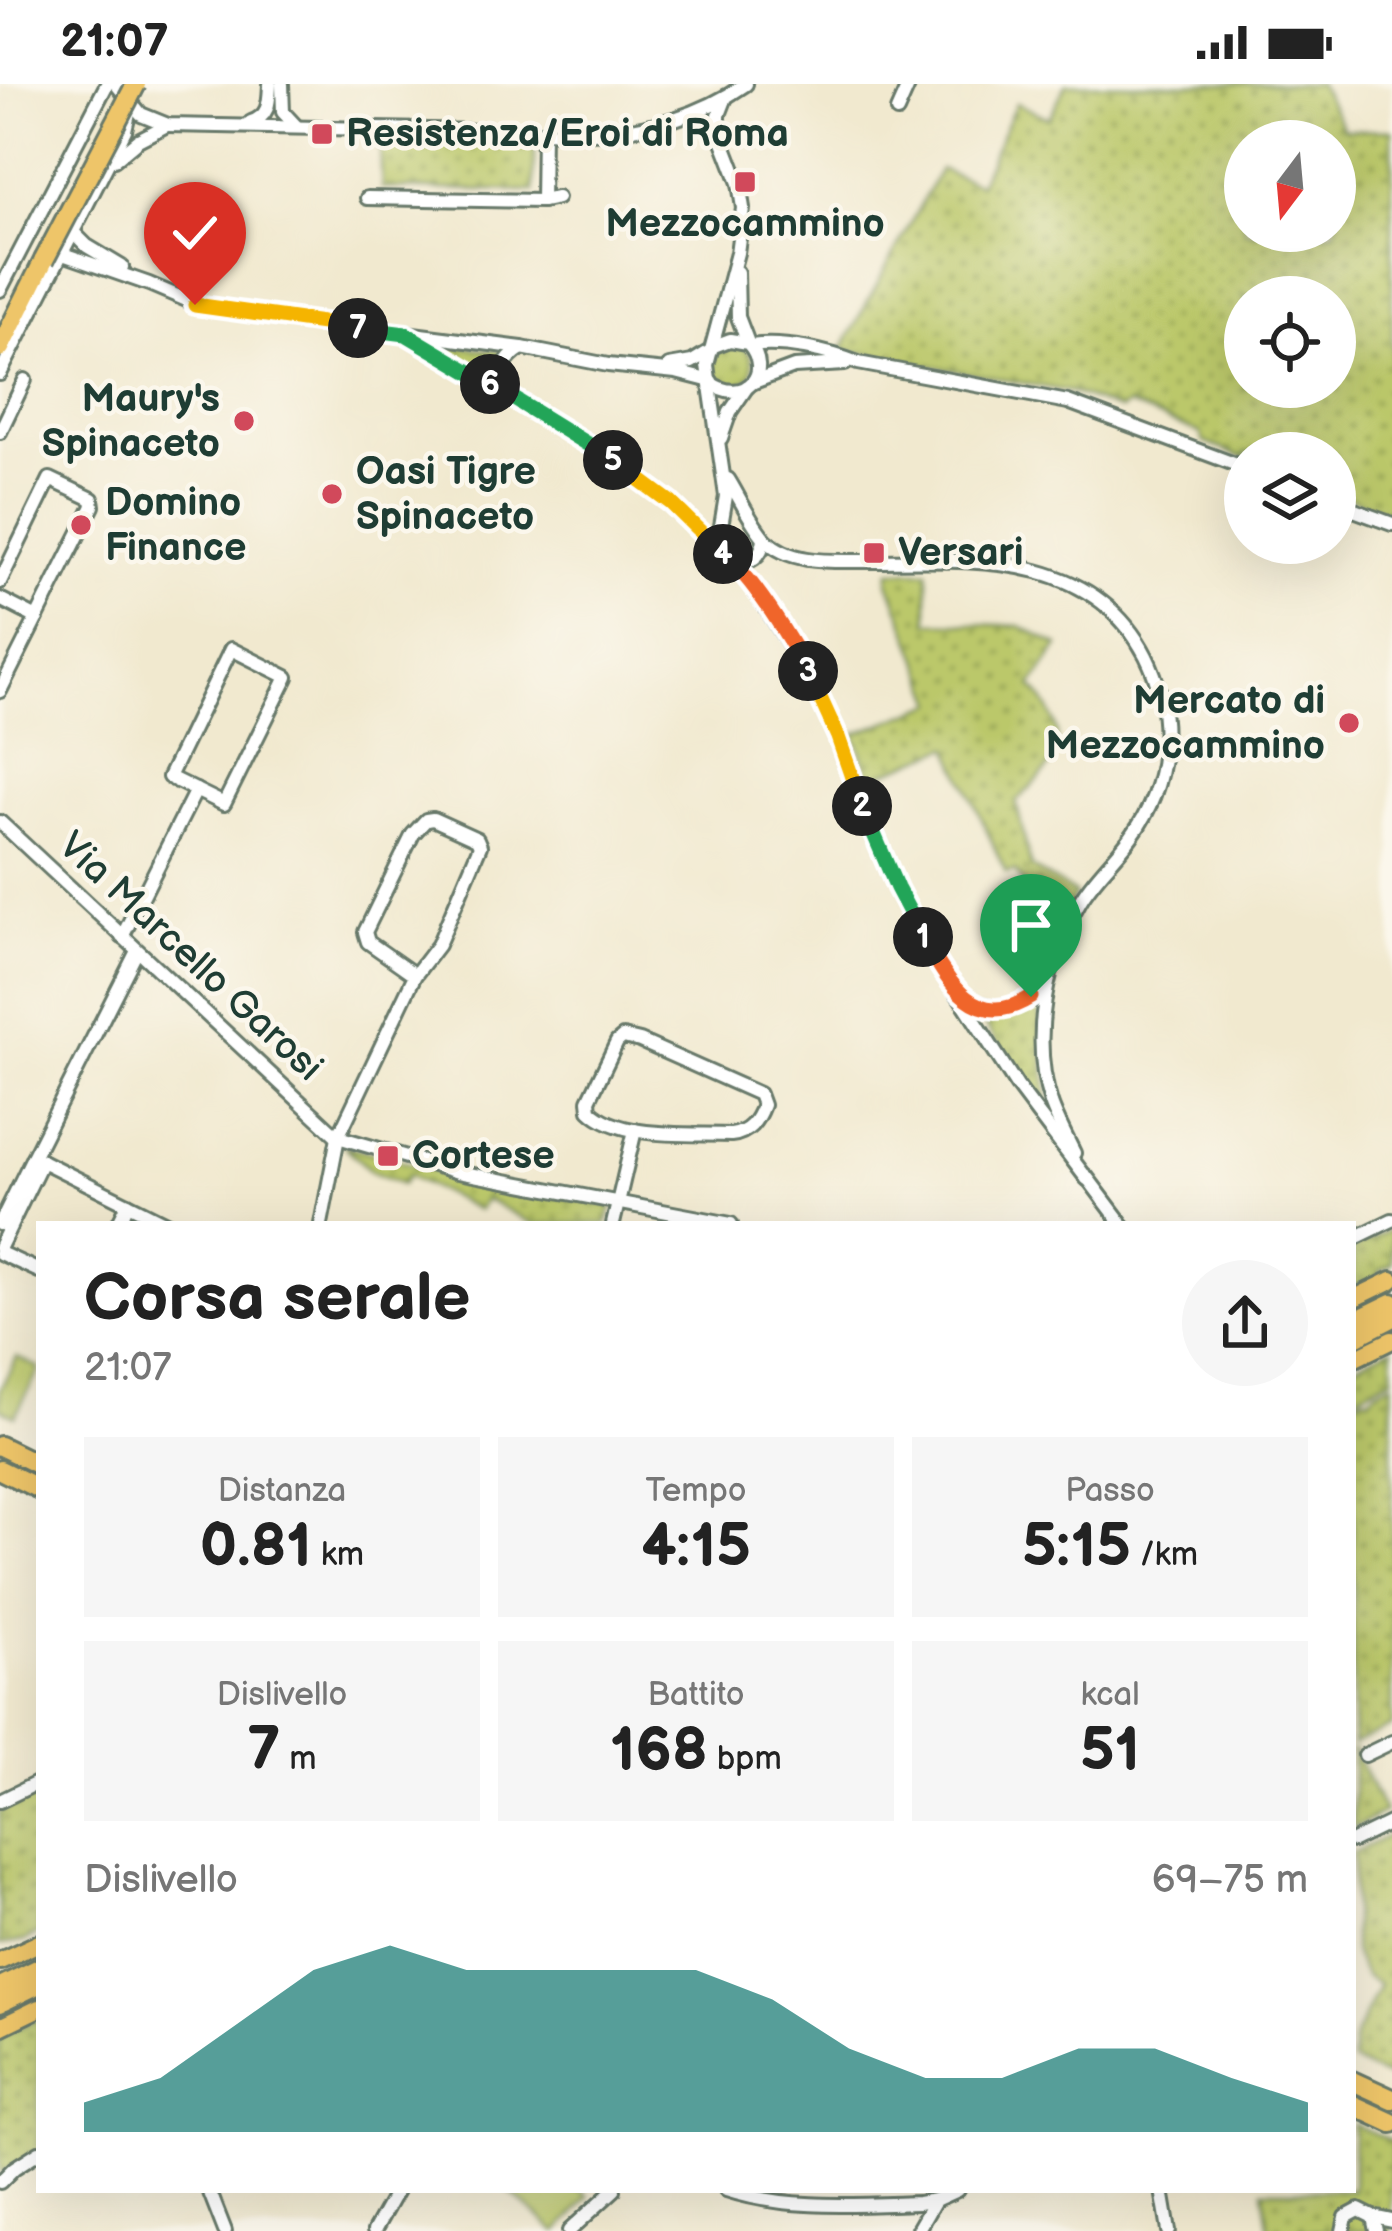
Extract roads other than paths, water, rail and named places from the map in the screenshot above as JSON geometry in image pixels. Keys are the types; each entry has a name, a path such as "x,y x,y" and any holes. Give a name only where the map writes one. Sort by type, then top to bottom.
{"highway":[{"path":"0,348 125,89"},
{"path":"0,321 46,255"},
{"path":"1356,1321 1392,1303"},
{"path":"1356,1336 1392,1318"},
{"path":"5,1448 36,1464"},
{"path":"0,1470 36,1488"},
{"path":"0,1988 36,1970"},
{"path":"0,2003 36,1985"},
{"path":"1356,2082 1392,2099"},
{"path":"1356,2106 1392,2123"}],"main road":[{"path":"1356,1298 1392,1280"},
{"path":"1356,1358 1392,1340"},
{"path":"0,1958 36,1944"},
{"path":"0,2027 36,2009"}],"street":[{"path":"238,126 264,115 270,84"},
{"path":"282,84 283,112 297,127"},
{"path":"125,89 143,115 168,125 543,132 632,130 684,116 746,84"},
{"path":"896,111 909,84"},
{"path":"0,290 104,89 125,89"},
{"path":"0,374 46,255 72,231 128,123 125,89"},
{"path":"726,97 718,119 720,138 742,195 743,221 707,365 726,496 725,523 718,542 812,678 897,888 957,993 1120,1221"},
{"path":"684,116 703,122 720,138"},
{"path":"105,169 138,140 168,125"},
{"path":"367,198 549,200 543,132"},
{"path":"72,231 87,246 149,284 203,308 654,368 711,382 726,391 794,368 858,363"},
{"path":"720,445 727,417 758,374 759,362 737,310 737,253"},
{"path":"46,255 149,284"},
{"path":"406,334 628,470 727,557 743,563 754,560 764,538"},
{"path":"654,368 692,362 730,340 779,346 1059,400 1224,461"},
{"path":"506,394 502,369 522,348"},
{"path":"0,432 25,380"},
{"path":"722,467 764,538 792,554 811,559 974,562 1036,569 1072,583 1104,604 1142,648 1158,684 1164,717 1157,785 1133,835 1076,909 1048,978 1042,1049 1049,1119"},
{"path":"0,582 50,479 92,499 0,691"},
{"path":"1356,511 1392,524"},
{"path":"688,520 746,520 756,526"},
{"path":"0,599 37,618"},
{"path":"231,649 287,677 224,804 196,790 169,778 231,649"},
{"path":"122,937 196,790"},
{"path":"322,1221 338,1137 415,975 438,945 481,845 433,819 413,834 365,932 370,944 415,975"},
{"name":"Via Marcello Garosi","path":"0,821 338,1137"},
{"path":"36,1269 0,1250 137,951"},
{"path":"957,993 985,1006 1009,1007 1031,997 1048,978"},
{"path":"623,1037 758,1094 764,1102 749,1128 738,1135 635,1130 606,1123 589,1106 623,1037"},
{"path":"614,1221 635,1130"},
{"path":"338,1137 449,1170 715,1221"},
{"path":"38,1159 162,1221"},
{"path":"0,1224 38,1159"},
{"path":"120,1221 128,1204"},
{"path":"1356,1238 1392,1220"},
{"path":"1364,1755 1392,1742"},
{"path":"0,1801 36,1783"},
{"path":"1356,1840 1392,1822"},
{"path":"0,2182 36,2154"},
{"path":"210,2193 225,2231"},
{"path":"374,2231 395,2193"},
{"path":"569,2231 611,2193"},
{"path":"737,2193 788,2203 905,2204 950,2193"},
{"path":"1163,2193 1169,2231"},
{"path":"917,2231 935,2200"},
{"path":"1343,2231 1346,2217 1354,2210 1365,2210 1382,2222"}],"place":[{"name":"Resistenza/Eroi di Roma","path":"322,134"},
{"name":"Mezzocammino","path":"745,182"},
{"name":"Maury's Spinaceto","path":"244,421"},
{"name":"Oasi Tigre Spinaceto","path":"332,494"},
{"name":"Domino Finance","path":"81,525"},
{"name":"Versari","path":"874,553"},
{"name":"Mercato di Mezzocammino","path":"1349,723"},
{"name":"Cortese","path":"388,1156"}]}
